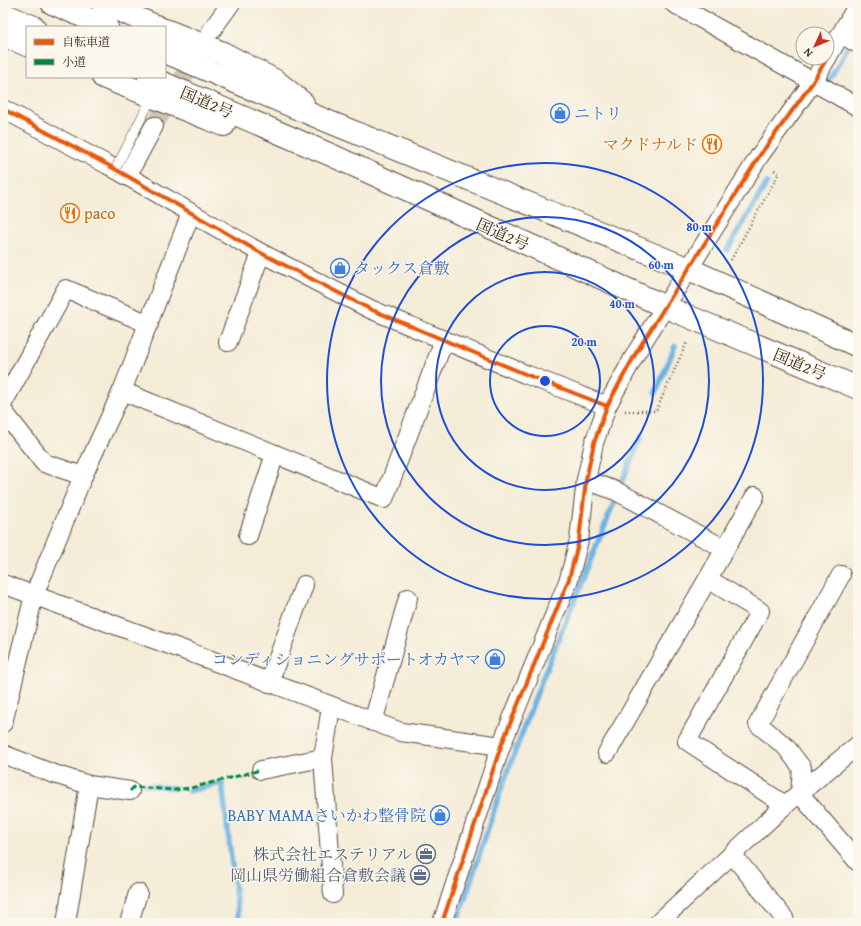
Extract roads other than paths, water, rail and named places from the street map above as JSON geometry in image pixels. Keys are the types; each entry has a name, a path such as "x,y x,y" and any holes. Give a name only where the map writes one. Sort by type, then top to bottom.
{"highway":[{"path":"52,3 106,26"},
{"path":"102,3 156,26"},
{"path":"3,14 32,26"},
{"path":"166,30 223,53 276,81 326,121"},
{"path":"3,35 26,45"},
{"name":"国道2号","path":"166,52 326,121 689,269 858,346"},
{"name":"国道2号","path":"108,78 151,87 267,142 331,155 666,307 858,388"}],"street":[{"path":"211,31 231,3"},
{"path":"674,3 858,107"},
{"path":"835,51 850,39 858,4"},
{"path":"442,923 501,746 569,579 579,540 586,480 594,443 607,406 689,269 760,155 813,82 822,66"},
{"path":"3,109 261,254 370,309 607,406"},
{"path":"117,172 154,126"},
{"path":"3,723 34,595 83,476 122,391 190,214"},
{"path":"228,342 261,254"},
{"path":"3,403 66,289 148,324"},
{"path":"122,391 384,499 444,340"},
{"path":"3,411 44,463 83,476"},
{"path":"248,536 275,454"},
{"path":"586,480 620,494 725,549"},
{"path":"607,753 755,496"},
{"path":"841,575 758,724 786,747 802,768 804,798 858,862"},
{"path":"708,579 760,611 687,741 785,805"},
{"path":"3,584 401,732 501,746"},
{"path":"269,683 304,585"},
{"path":"373,722 408,598"},
{"path":"331,707 323,758 333,894"},
{"path":"658,923 736,859 785,805 804,798 858,745"},
{"path":"3,754 51,773 89,785 130,792"},
{"path":"261,770 323,758"},
{"path":"66,923 89,785"},
{"path":"736,859 784,918 785,923"},
{"path":"129,923 138,893"}],"lane":[{"path":"117,172 151,87"}],"waterway":[{"path":"827,84 858,29"},
{"path":"727,250 767,183"},
{"path":"656,392 675,346"},
{"path":"457,923 500,792 541,682 641,436"},
{"path":"189,791 222,783 239,923"},
{"path":"134,784 175,788"}],"tunnel":[{"path":"154,126 198,52"}],"place":[{"name":"ニトリ","path":"560,113"},
{"name":"マクドナルド","path":"712,144"},
{"name":"paco","path":"70,213"},
{"name":"タックス倉敷","path":"340,268"},
{"name":"コンディショニングサポートオカヤマ","path":"495,659"},
{"name":"BABY MAMAさいかわ整骨院","path":"440,815"},
{"name":"株式会社エステリアル","path":"426,854"},
{"name":"岡山県労働組合倉敷会議","path":"420,875"}]}
